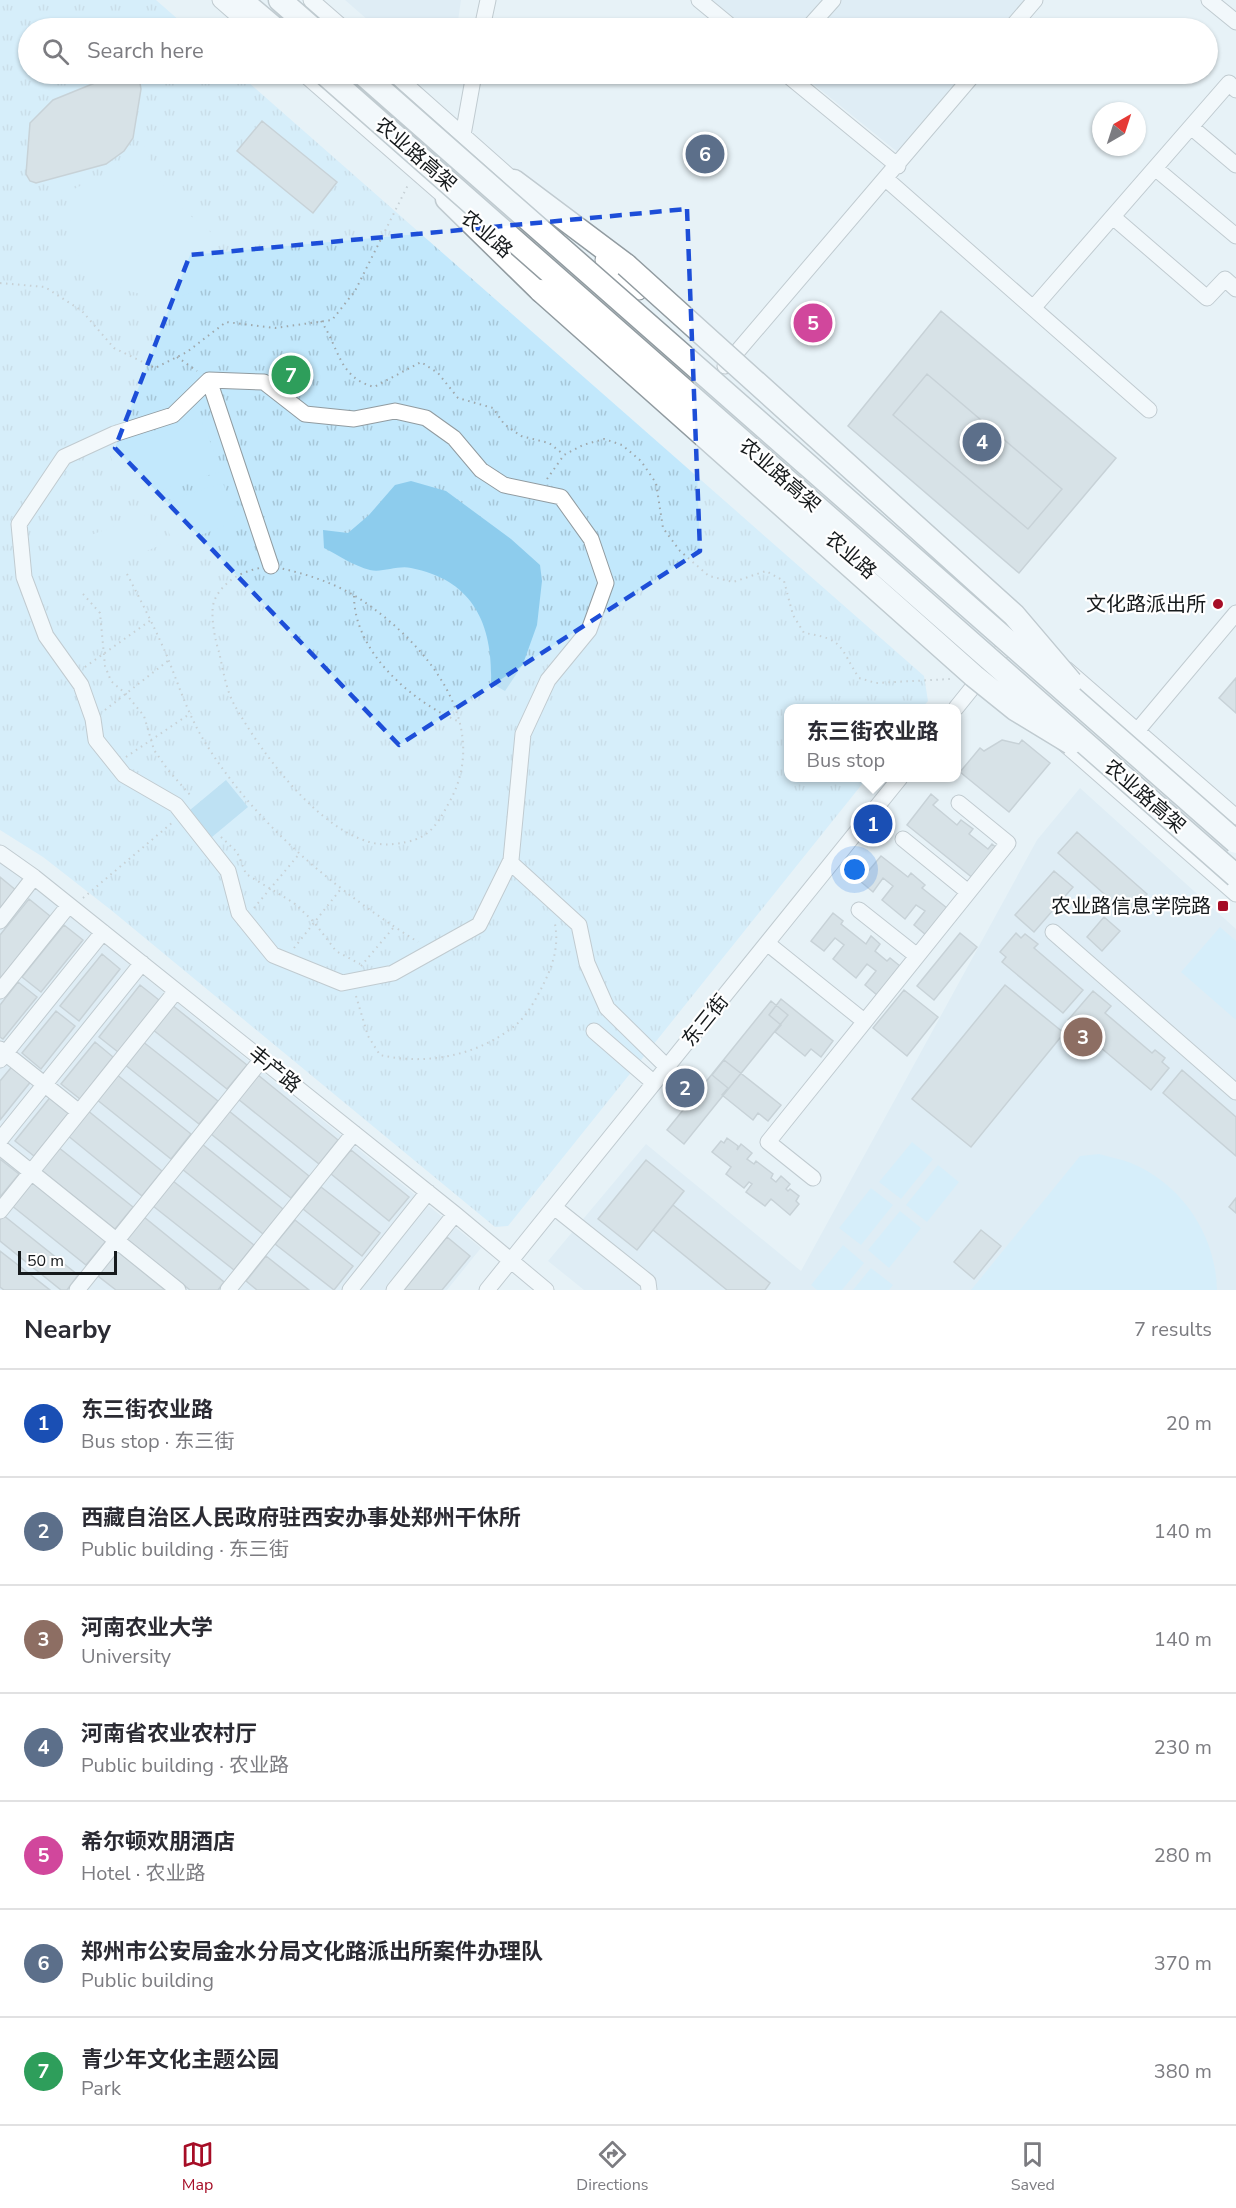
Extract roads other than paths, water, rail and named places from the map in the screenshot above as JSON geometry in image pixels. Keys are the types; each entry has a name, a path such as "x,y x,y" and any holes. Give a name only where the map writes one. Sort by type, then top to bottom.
{"highway":[{"path":"241,0 262,18"},
{"path":"280,0 301,18"},
{"name":"农业路高架","path":"336,84 1236,876"},
{"name":"农业路高架","path":"374,84 1236,842"},
{"path":"514,181 626,265 1014,615 1109,730"},
{"path":"447,199 541,291 974,676 1039,725 1106,762"}],"street":[{"path":"220,0 241,18"},
{"path":"311,0 332,18"},
{"path":"485,18 488,0"},
{"path":"699,0 721,18"},
{"path":"817,18 832,0"},
{"path":"1020,18 1035,0"},
{"path":"1209,0 1236,22"},
{"path":"1035,307 1229,83 1236,90"},
{"name":"农业路","path":"315,84 447,199 980,679 1236,894"},
{"path":"405,84 724,368 1236,817"},
{"path":"463,135 472,84"},
{"path":"798,84 898,166"},
{"path":"724,368 966,84"},
{"path":"1191,127 1236,165"},
{"path":"1155,168 1236,237"},
{"path":"886,179 1035,307 1149,410"},
{"path":"1113,217 1207,298 1225,279 1236,289"},
{"path":"209,380 264,382 305,414 354,419 395,411 426,418 454,438 481,470 504,485 561,497 591,538 606,583 589,630 548,680 523,734 511,861 479,925 393,974 342,983 273,955 239,913 228,872 176,805 124,775 96,740 93,719 75,674 46,636 24,577 19,524 64,457 114,434 173,415 209,380"},
{"path":"209,380 271,566"},
{"path":"1137,731 1236,613"},
{"path":"959,704 1020,629"},
{"name":"东三街","path":"487,1290 896,782"},
{"path":"813,1178 768,1142 1008,843 959,803"},
{"path":"903,839 968,892"},
{"name":"丰产路","path":"0,853 34,877 262,1059 546,1290"},
{"path":"511,863 579,925 587,963 607,1008 667,1067"},
{"path":"0,921 34,877"},
{"path":"0,991 70,906"},
{"path":"859,910 917,956"},
{"path":"79,1112 2,1054 103,932"},
{"path":"1053,932 1236,1092"},
{"path":"767,943 864,1021"},
{"path":"0,1140 142,963"},
{"path":"0,1210 176,991"},
{"path":"594,1031 654,1083"},
{"path":"77,1290 262,1059"},
{"path":"228,1290 354,1133"},
{"path":"0,1147 178,1290"},
{"path":"350,1290 428,1192"},
{"path":"554,1207 648,1282 650,1290"},
{"path":"394,1290 455,1214"}],"place":[{"name":"郑州市公安局金水分局文化路派出所案件办理队","path":"705,154"},
{"name":"希尔顿欢朋酒店","path":"813,323"},
{"name":"青少年文化主题公园","path":"291,375"},
{"name":"河南省农业农村厅","path":"982,442"},
{"name":"文化路派出所","path":"1218,604"},
{"name":"东三街农业路","path":"873,824"},
{"name":"农业路信息学院路","path":"1223,906"},
{"name":"河南农业大学","path":"1083,1037"},
{"name":"西藏自治区人民政府驻西安办事处郑州干休所","path":"685,1088"}]}
